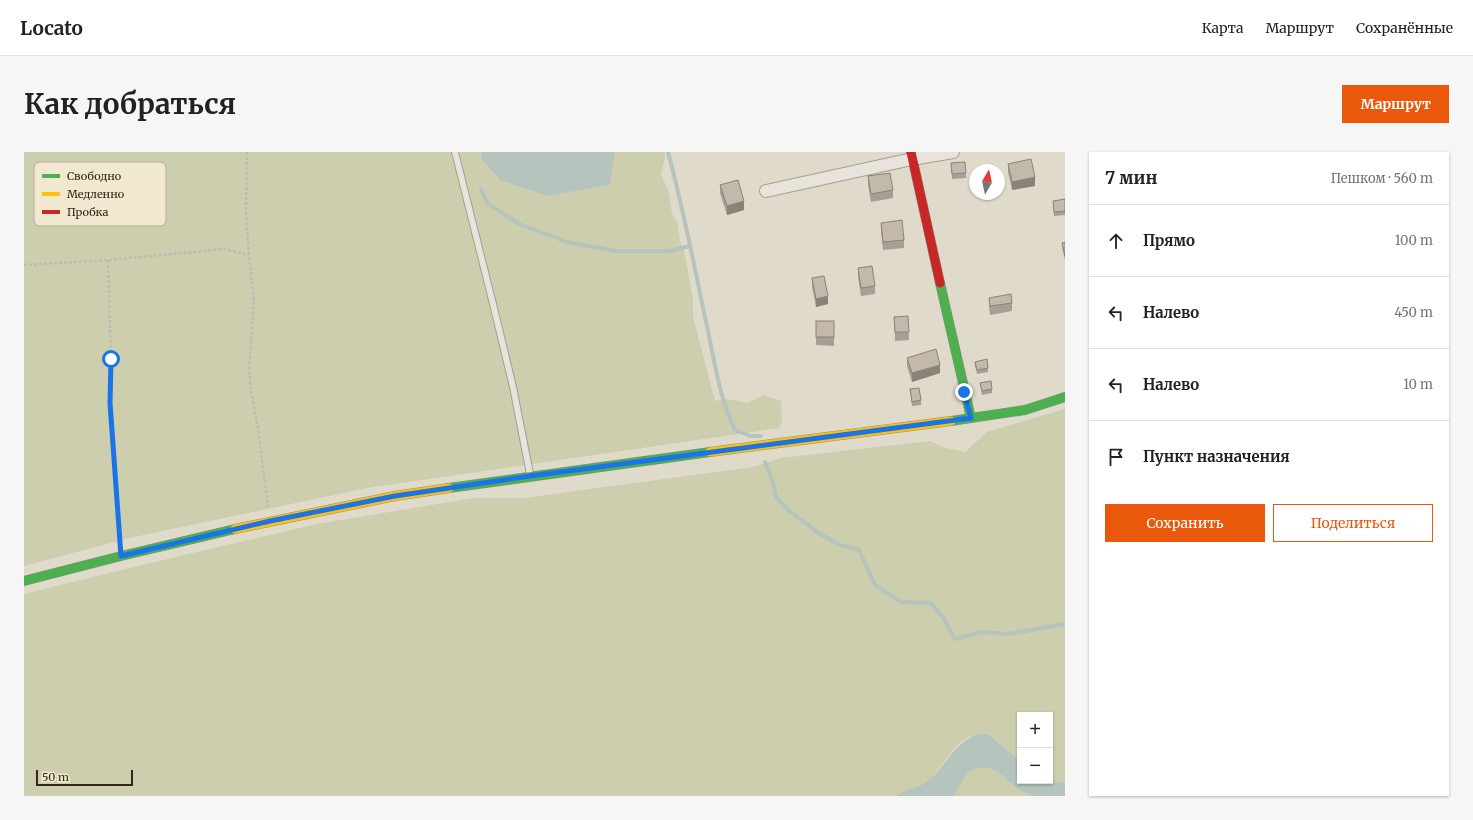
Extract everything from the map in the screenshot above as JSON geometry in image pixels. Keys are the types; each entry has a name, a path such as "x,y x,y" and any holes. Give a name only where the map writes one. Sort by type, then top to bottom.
{"street":[{"path":"766,191 912,156 953,152"},
{"path":"912,156 971,418"},
{"path":"24,581 121,556 270,521 395,496 530,476 971,418 1025,410 1065,397"}],"lane":[{"path":"455,152 510,372 530,476"}],"path":[{"path":"248,152 246,213 254,298 249,371 270,521"},
{"path":"24,265 108,260 225,249 249,255"},
{"path":"108,260 111,359 110,403 121,556"}],"green space":[{"path":"24,152 482,152 481,158 500,180 547,196 610,185 615,152 665,152 661,175 669,194 672,214 677,222 680,241 684,250 693,299 693,317 715,401 727,399 747,403 763,395 781,401 782,421 779,428 367,488 129,538 24,566"},
{"path":"1065,409 1065,783 1053,781 1053,712 1017,712 1017,758 988,734 971,736 963,740 952,751 936,773 925,784 918,788 900,793 897,796 24,796 24,594 317,524 474,498 524,498 753,467 781,458 930,441 945,448 965,452 987,432"},
{"path":"979,768 989,768 998,772 1019,790 1033,796 954,796 964,778 970,771"}],"shaded area":[{"path":"482,152 615,152 610,185 547,196 500,180 481,158"},
{"path":"978,734 988,734 1017,758 1017,784 1053,784 1053,781 1065,783 1065,796 1033,796 1019,790 998,772 989,768 979,768 970,771 964,778 954,796 897,796 904,791 929,780 956,749 969,738"}],"building":[{"path":"1031,159 1035,177 1012,182 1008,164"},
{"path":"965,162 966,173 952,174 951,163"},
{"path":"890,173 893,190 871,194 868,176"},
{"path":"738,180 744,201 727,206 720,185"},
{"path":"1065,199 1065,211 1054,212 1053,201"},
{"path":"902,220 904,240 883,242 881,223"},
{"path":"1065,242 1065,256 1062,243"},
{"path":"872,266 875,286 861,288 858,268"},
{"path":"824,276 828,296 816,299 812,278"},
{"path":"1011,294 1012,303 990,306 989,298"},
{"path":"908,316 909,332 895,332 894,317"},
{"path":"816,321 834,321 834,337 816,337"},
{"path":"936,349 940,365 912,373 907,358"},
{"path":"987,359 988,368 977,370 975,362"},
{"path":"991,381 992,389 982,391 980,383"},
{"path":"919,388 921,400 912,402 910,389"}],"waterway":[{"path":"668,152 684,219 718,382 725,407 735,430 750,436 761,436"},
{"path":"481,189 487,203 519,224 567,242 616,251 669,251 690,246"},
{"path":"765,462 773,483 776,497 788,510 820,534 840,545 859,550 875,585 901,602 931,603 944,619 955,639 981,632 1008,634 1065,624"}],"traffic: fast":[{"path":"940,283 971,418"},
{"path":"951,421 1025,410 1065,397"},
{"path":"449,488 710,452"},
{"path":"24,581 235,529"}],"traffic: slow":[{"path":"710,452 951,421"},
{"path":"235,529 395,496 449,488"}],"traffic: jam":[{"path":"911,152 940,283"}],"route":[{"path":"111,359 110,403 121,556 270,521 395,496 530,476 971,418 964,392"}]}
